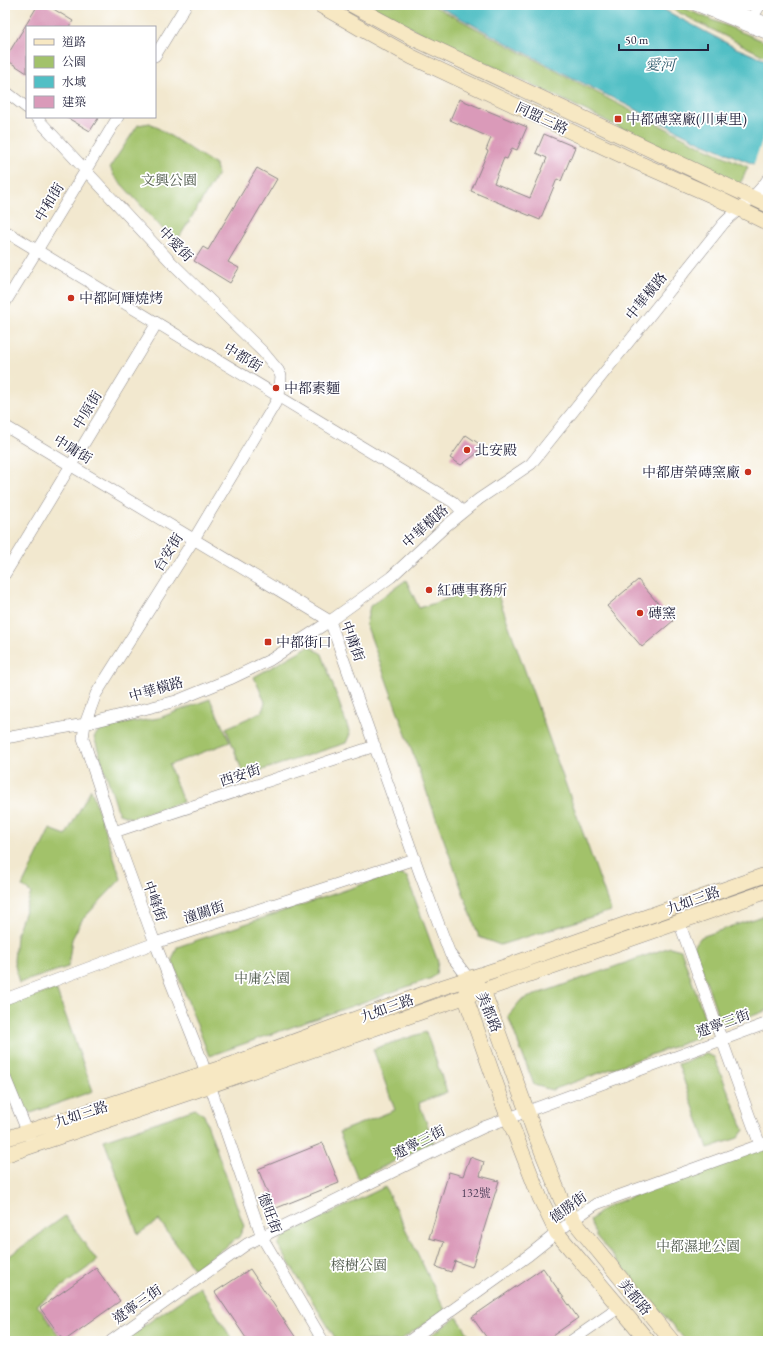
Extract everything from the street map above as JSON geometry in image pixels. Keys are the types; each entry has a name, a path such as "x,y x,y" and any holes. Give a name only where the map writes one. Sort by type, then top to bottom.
{"street":[{"path":"156,54 186,5"},
{"name":"同盟三路","path":"320,5 412,57 740,209 768,224"},
{"name":"同盟三路","path":"352,5 417,40 542,98 761,188 768,204"},
{"path":"695,5 768,34"},
{"path":"719,5 768,23"},
{"path":"752,18 760,5"},
{"path":"5,91 26,107"},
{"name":"中愛街","path":"37,118 170,261 263,352 281,376 279,397"},
{"name":"中和街","path":"5,303 117,118"},
{"name":"中華橫路","path":"5,738 84,724 176,701 230,679 270,660 330,621 391,577 447,525 479,499 531,464 723,224 761,188"},
{"name":"中都街","path":"5,230 453,502 463,512"},
{"name":"中原街","path":"5,574 157,323"},
{"name":"台安街","path":"84,724 96,694 194,539 279,397"},
{"name":"中庸街","path":"5,426 330,621 450,954 469,979"},
{"name":"中峰街","path":"84,724 82,738 114,832 208,1079"},
{"name":"西安街","path":"114,832 375,746"},
{"name":"潼關街","path":"5,999 155,943 415,859"},
{"name":"九如三路","path":"208,1079 469,979 768,874"},
{"name":"九如三路","path":"5,1155 30,1138 483,990 768,891"},
{"path":"679,922 722,1040 764,1143"},
{"name":"美都路","path":"648,1341 557,1233 543,1206 508,1118 465,996 469,979 483,990 561,1199 573,1220 672,1341"},
{"name":"遼寧三街","path":"111,1341 243,1248 262,1237 459,1139 484,1127 768,1023"},
{"path":"5,1077 30,1138"},
{"name":"德旺街","path":"208,1079 262,1237 323,1341"},
{"name":"九如三路","path":"5,1139 30,1138"},
{"name":"德勝街","path":"409,1341 596,1204 764,1143"},
{"path":"571,1341 620,1307"}],"green space":[{"path":"368,5 432,5 622,106 699,145 748,167 741,182 737,185 517,77 446,46"},
{"path":"664,5 676,5 768,43 768,58"},
{"name":"文興公園","path":"150,123 216,165 218,174 180,236 171,238 114,176 110,167 138,125"},
{"path":"406,580 419,608 494,584 611,911 500,945 479,937 366,624 370,606"},
{"path":"309,646 322,654 350,734 346,743 244,776 226,728 262,712 265,702 254,677"},
{"path":"210,699 230,742 169,765 183,802 132,818 119,814 94,737 102,727 159,718"},
{"path":"91,789 121,879 82,920 72,939 68,967 19,983 14,961 16,936 31,893 22,886 50,829 66,835"},
{"name":"中庸公園","path":"396,873 407,877 438,962 436,974 432,978 209,1056 172,960 177,947"},
{"path":"768,914 768,1010 731,1024 720,1021 694,946 701,937"},
{"path":"670,947 681,950 708,1027 698,1038 552,1090 534,1085 508,1016 521,1000"},
{"path":"56,989 93,1091 31,1113 23,1109 5,1064 5,1005"},
{"path":"426,1032 447,1092 419,1103 434,1142 358,1179 339,1132 395,1110 373,1049"},
{"path":"706,1054 714,1057 744,1130 738,1138 708,1148 678,1064"},
{"path":"195,1109 204,1115 244,1226 239,1237 194,1269 159,1220 138,1234 104,1140"},
{"name":"中都濕地公園","path":"768,1142 768,1341 686,1341 596,1236 590,1220 606,1207"},
{"name":"榕樹公園","path":"385,1187 445,1310 399,1341 337,1341 278,1245 285,1235"},
{"path":"65,1216 97,1261 37,1305 63,1341 5,1341 5,1259"},
{"path":"200,1287 233,1341 122,1341"},
{"path":"457,1317 473,1341 423,1341"}],"water":[{"name":"愛河","path":"436,5 655,5 736,48 768,61 768,170 700,142 565,74"}],"pier":[{"path":"768,124 768,172 753,166"}],"building":[{"path":"38,5 47,5 73,21 70,26 26,26 26,72 5,59"},
{"path":"459,99 527,127 517,150 512,148 507,159 504,158 494,183 530,198 547,158 536,153 544,134 575,147 561,181 557,179 540,220 471,191 488,151 486,150 491,138 450,120"},
{"path":"68,118 98,118 90,131"},
{"path":"257,168 277,179 228,262 239,268 230,283 194,261 203,247 208,250"},
{"name":"北安殿","path":"466,435 481,445 475,455 461,465 450,458"},
{"name":"磚窯","path":"638,580 673,621 642,647 607,606"},
{"path":"323,1143 339,1183 274,1209 258,1169"},
{"path":"470,1157 484,1162 480,1176 499,1181 472,1267 455,1261 451,1272 436,1267 444,1242 429,1238 449,1172 463,1176"},
{"path":"96,1268 120,1301 64,1341 40,1308"},
{"path":"543,1268 578,1318 545,1341 489,1341 472,1317"},
{"path":"250,1269 298,1341 248,1341 215,1292"}],"place":[{"name":"中都磚窯廠(川東里)","path":"618,119"},
{"name":"中都阿輝燒烤","path":"71,298"},
{"name":"中都素麵","path":"276,388"},
{"name":"北安殿","path":"467,450"},
{"name":"中都唐榮磚窯廠","path":"748,472"},
{"name":"紅磚事務所","path":"429,590"},
{"name":"磚窯","path":"640,613"},
{"name":"中都街口","path":"268,642"}]}
